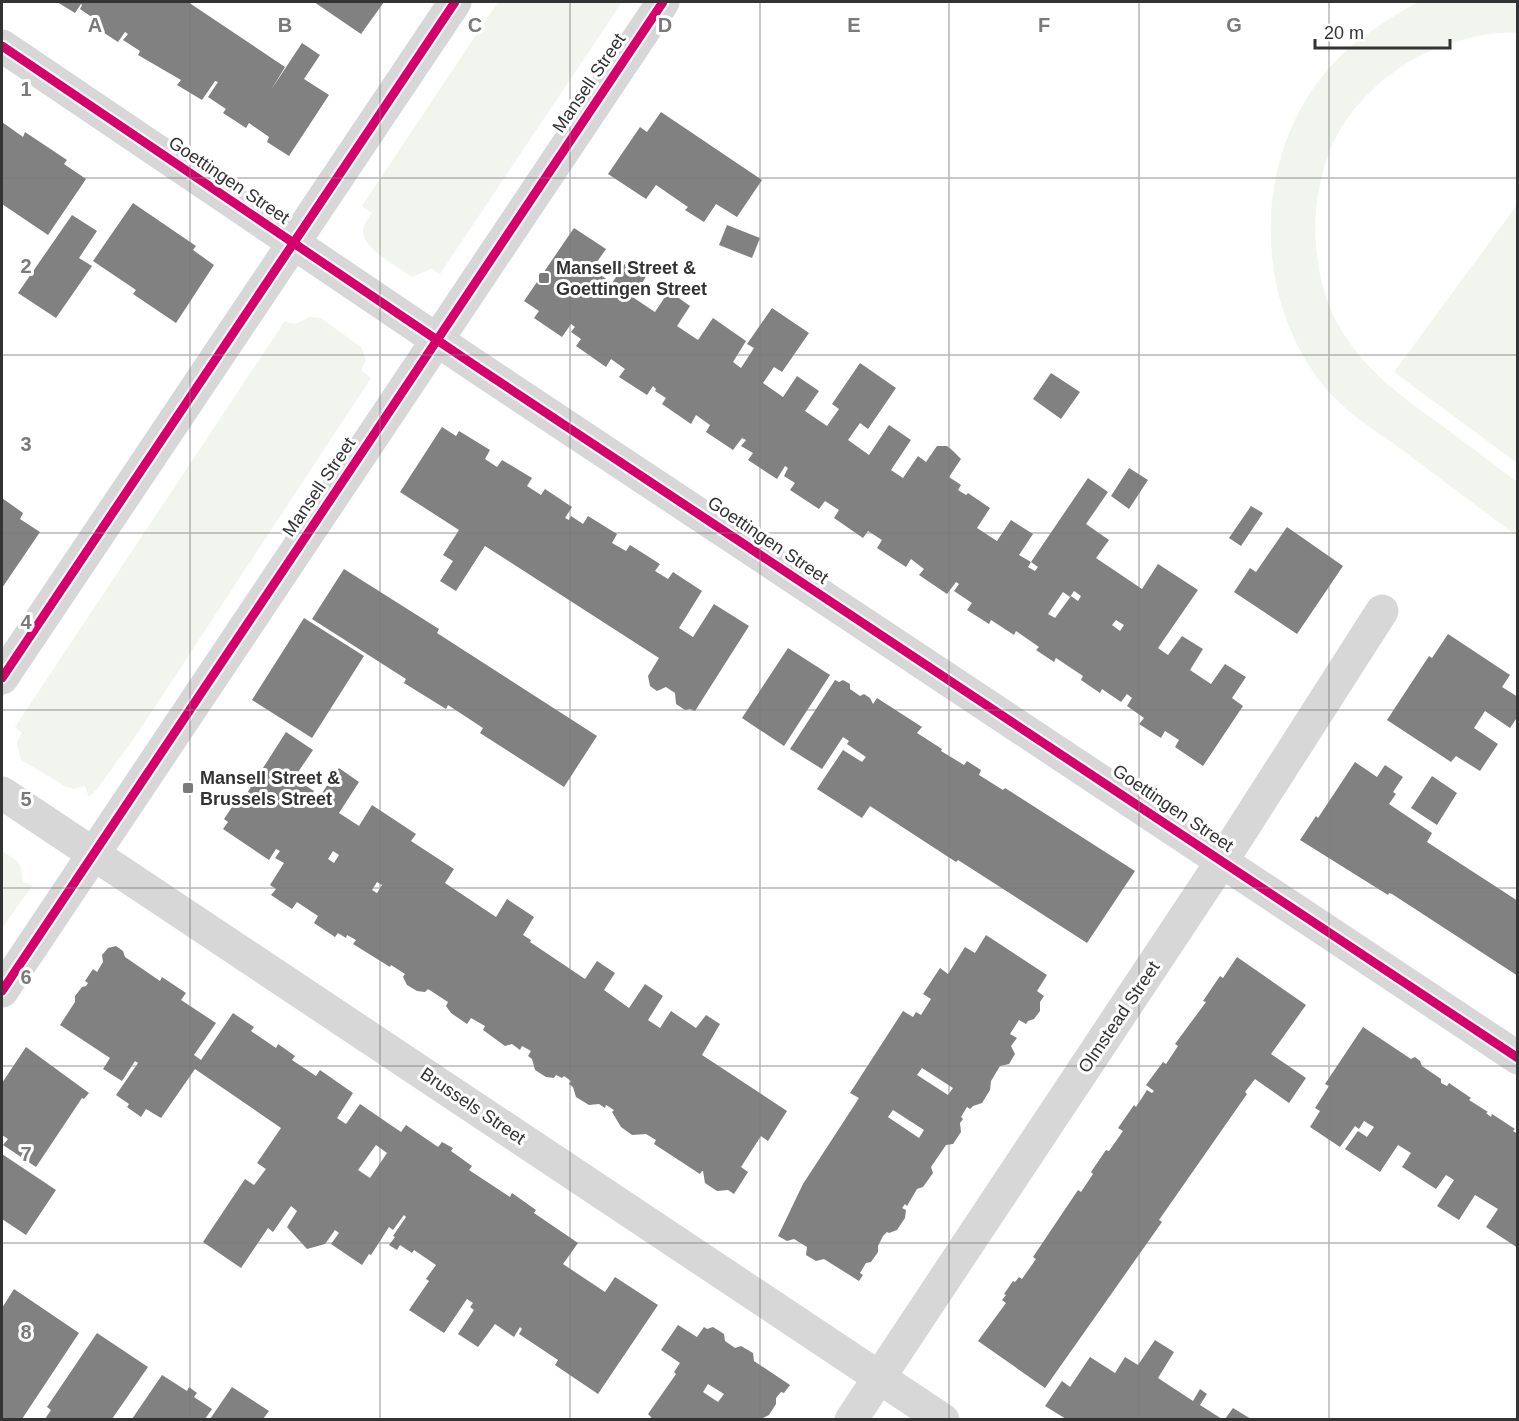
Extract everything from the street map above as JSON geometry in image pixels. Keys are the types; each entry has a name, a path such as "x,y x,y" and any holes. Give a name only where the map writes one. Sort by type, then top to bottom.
{"street":[{"path":"2,678 455,2"},
{"name":"Mansell Street","path":"2,991 663,2"},
{"name":"Goettingen Street","path":"2,46 293,243 1518,1058"},
{"name":"Olmstead Street","path":"851,1419 1222,861 1382,611"},
{"name":"Brussels Street","path":"2,793 944,1419"}],"shaded area":[{"path":"498,2 622,2 440,274 431,269 412,277 382,257 368,244 363,228 372,213 362,206"},
{"path":"1419,2 1517,2 1517,33 1478,36 1439,47 1424,54 1383,80 1349,116 1335,139 1318,192 1316,250 1321,278 1340,328 1372,369 1409,402 1517,482 1517,536 1339,403 1323,385 1300,349 1283,310 1274,269 1271,226 1275,184 1286,143 1303,104 1328,69 1348,49 1382,23"},
{"path":"1517,205 1517,463 1394,372"},
{"path":"310,317 321,318 361,347 366,360 361,370 371,378 137,734 98,788 89,797 85,786 74,789 65,786 21,760 17,742 22,733 15,727 285,321 295,324"},
{"path":"2,851 18,863 22,870 23,882 33,885 2,928"}],"building":[{"path":"57,2 188,2 285,67 271,90 302,43 320,55 304,79 329,95 289,156 267,142 269,137 249,123 246,128 223,113 226,109 208,97 218,82 215,81 202,100 177,85 181,80 138,55 140,51 123,40 128,34 125,32 118,42 95,27 99,22 80,9 81,4 75,13"},
{"path":"314,2 384,2 361,34"},
{"path":"661,112 762,180 737,217 716,204 704,222 685,210 688,207 656,185 646,199 608,174 640,127 647,132"},
{"path":"2,122 23,137 25,132 67,160 64,164 86,179 48,235 2,204"},
{"path":"133,203 196,246 193,250 214,265 176,323 133,294 136,290 93,261"},
{"path":"72,215 97,231 79,258 92,266 56,318 18,293"},
{"path":"727,225 760,238 752,258 719,245"},
{"path":"574,228 606,249 592,269 612,283 626,262 629,265 634,258 650,269 634,298 655,312 669,291 690,306 677,326 698,340 713,318 746,341 733,362 741,368 754,348 747,344 772,308 809,333 782,372 774,367 763,383 783,397 797,376 819,391 805,411 827,426 839,409 832,404 860,363 896,388 868,429 860,423 848,440 869,455 889,425 911,440 891,470 903,478 918,456 926,462 937,446 947,446 961,459 949,477 961,485 958,490 966,495 968,493 990,508 977,528 997,541 1011,520 1033,534 1019,555 1031,562 1088,478 1108,492 1086,524 1109,540 1096,558 1142,589 1158,564 1198,590 1158,648 1168,655 1182,636 1203,649 1190,670 1211,684 1225,664 1246,677 1232,698 1243,706 1203,766 1175,747 1179,740 1165,731 1161,738 1139,724 1144,718 1127,706 1132,698 1127,694 1121,702 1102,689 1100,693 1081,680 1083,676 1056,658 1054,662 1036,650 1039,647 1016,631 1014,635 991,620 989,624 967,610 972,603 954,591 959,584 956,582 947,594 919,575 924,569 911,559 906,567 877,548 882,540 868,531 863,538 834,518 839,510 825,501 819,509 790,490 795,483 784,476 788,468 785,466 777,479 748,460 753,453 741,446 746,440 742,438 733,450 706,432 710,425 696,415 691,424 662,404 666,398 655,391 653,386 647,395 619,377 625,369 611,359 606,367 576,346 581,339 571,332 575,327 571,324 562,337 534,318 539,311 524,301","holes":["1031,562 1038,567 1035,571 1028,567","1074,591 1081,596 1078,601 1071,596 1055,618 1048,614 1063,592 1070,597","1116,620 1124,625 1120,631 1112,625"]},
{"path":"1051,373 1080,392 1061,419 1033,399"},
{"path":"442,427 456,436 459,431 490,450 485,459 497,467 502,460 532,478 527,486 541,495 545,489 572,507 565,518 569,520 571,516 583,524 588,516 617,534 612,543 626,551 630,545 660,564 655,571 668,579 673,572 702,591 679,628 693,637 714,604 749,626 695,711 685,710 676,704 675,693 666,687 657,691 650,686 648,676 659,658 485,546 456,591 440,581 453,561 443,555 459,530 400,492"},
{"path":"1129,468 1148,480 1129,509 1111,496"},
{"path":"2,498 23,513 20,519 40,532 2,588"},
{"path":"1251,506 1263,513 1241,546 1229,538"},
{"path":"1287,527 1343,566 1297,634 1234,592 1250,568 1256,572"},
{"path":"344,569 439,629 437,633 597,736 564,787 480,733 483,728 448,705 446,709 404,683 406,679 312,619"},
{"path":"304,618 364,656 312,738 252,700"},
{"path":"1448,634 1510,675 1502,687 1518,697 1518,716 1510,728 1485,711 1474,728 1498,744 1480,771 1456,756 1451,762 1387,720 1429,656 1432,658"},
{"path":"788,648 830,675 784,746 742,718"},
{"path":"835,680 839,682 843,680 850,684 850,689 860,696 864,694 873,704 877,698 922,727 917,733 942,749 941,751 964,765 967,761 981,770 979,775 1003,790 1005,788 1135,871 1087,943 870,806 862,818 817,789 843,750 862,762 866,757 847,744 849,741 843,737 822,769 790,749"},
{"path":"286,732 313,750 294,778 314,791 312,795 318,799 339,768 359,782 339,813 359,826 372,805 416,834 411,841 454,869 445,883 496,917 507,899 534,917 523,935 531,940 530,942 585,979 597,961 615,973 604,990 629,1008 645,984 663,996 648,1020 660,1028 671,1011 696,1028 706,1015 720,1024 702,1055 787,1111 768,1141 761,1136 741,1167 748,1172 734,1194 728,1190 717,1191 705,1183 703,1171 700,1174 654,1144 656,1140 646,1134 632,1135 621,1127 612,1112 614,1110 606,1105 605,1108 599,1104 589,1105 576,1097 573,1087 569,1084 571,1081 564,1076 562,1078 556,1075 554,1078 546,1077 535,1070 532,1059 528,1056 531,1051 522,1046 520,1050 512,1044 505,1046 483,1030 485,1026 471,1018 467,1024 451,1013 446,1006 448,1002 428,989 425,992 417,991 407,985 403,977 405,974 353,944 356,940 338,933 335,937 314,923 318,916 297,902 292,909 271,895 276,889 270,885 284,863 275,858 280,851 276,849 269,860 223,829 228,822 224,819 236,801 240,804","holes":["333,851 339,855 334,863 328,859","377,882 382,885 377,893 372,890"]},
{"path":"1355,762 1377,777 1385,765 1403,777 1393,792 1396,794 1389,804 1432,833 1427,842 1518,901 1518,976 1392,894 1388,895 1300,840 1316,816 1318,818"},
{"path":"1432,776 1457,793 1437,825 1411,808"},
{"path":"986,935 1047,975 1037,991 1044,996 1040,1002 1040,1011 1026,1024 1019,1020 1010,1034 1017,1038 1011,1046 1015,1054 1009,1064 1000,1066 982,1103 970,1109 967,1107 961,1117 963,1119 960,1123 961,1132 953,1144 946,1145 931,1167 933,1173 923,1187 917,1189 907,1206 905,1204 902,1208 906,1210 905,1218 897,1230 887,1232 883,1236 878,1252 871,1262 866,1263 860,1273 863,1275 859,1281 824,1259 816,1261 806,1255 807,1247 794,1239 787,1241 778,1236 803,1184 859,1098 850,1093 903,1011 913,1017 916,1012 921,1015 931,999 923,994 940,968 948,974 965,947 975,953","holes":["922,1068 953,1088 948,1095 917,1075","893,1110 924,1130 919,1138 888,1117"]},
{"path":"116,946 123,951 125,957 160,981 162,977 186,993 181,1000 216,1023 194,1055 201,1060 233,1013 254,1027 251,1031 276,1048 278,1044 295,1056 292,1060 316,1076 320,1070 353,1093 337,1118 346,1124 360,1104 401,1132 406,1125 438,1147 442,1142 453,1148 451,1151 472,1166 469,1170 510,1197 512,1193 536,1210 534,1213 578,1243 563,1264 605,1292 615,1277 658,1305 598,1394 555,1365 558,1360 519,1334 522,1329 520,1327 514,1337 495,1324 478,1347 458,1334 474,1310 470,1307 473,1303 467,1299 444,1333 409,1310 429,1281 426,1279 436,1265 414,1250 412,1253 400,1245 397,1250 389,1245 406,1217 404,1215 393,1230 389,1227 362,1265 331,1244 339,1233 335,1230 325,1244 307,1249 287,1227 297,1211 291,1206 273,1232 268,1228 241,1268 203,1242 245,1179 254,1185 266,1169 257,1163 281,1128 195,1069 161,1118 146,1109 141,1117 127,1107 129,1104 116,1095 138,1063 135,1061 122,1081 103,1069 110,1058 60,1025 75,1002 75,996 88,983 85,981 93,969 97,972 103,962 102,955 108,948","holes":["376,1145 387,1153 370,1178 358,1170"]},
{"path":"1237,957 1306,1005 1271,1054 1306,1078 1289,1103 1255,1079 1245,1092 1247,1094 1159,1220 1162,1222 1045,1388 978,1341 1006,1303 1002,1300 1006,1295 1004,1294 1013,1281 1015,1282 1019,1277 1022,1279 1036,1259 1033,1257 1078,1190 1081,1192 1106,1150 1109,1151 1123,1131 1118,1128 1134,1105 1136,1107 1147,1090 1152,1093 1154,1091 1146,1085 1163,1062 1166,1064 1178,1046 1175,1044 1206,1002 1203,1001 1220,976 1223,978"},
{"path":"1363,1027 1411,1059 1415,1057 1422,1066 1441,1079 1441,1083 1447,1086 1449,1083 1471,1098 1469,1100 1488,1112 1486,1113 1491,1117 1492,1114 1515,1129 1513,1131 1518,1134 1518,1248 1486,1227 1498,1209 1475,1195 1459,1220 1437,1206 1454,1180 1446,1175 1436,1189 1402,1167 1411,1153 1398,1145 1380,1172 1345,1149 1358,1131 1367,1137 1374,1127 1364,1121 1359,1129 1355,1126 1340,1147 1310,1127 1320,1111 1315,1108 1329,1086 1325,1084"},
{"path":"26,1047 89,1093 84,1099 82,1098 36,1167 3,1145 8,1139 2,1135 2,1083"},
{"path":"2,1154 56,1190 26,1235 2,1219"},
{"path":"14,1289 79,1333 22,1419 2,1419 2,1308"},
{"path":"678,1325 697,1337 704,1327 707,1329 713,1327 724,1334 725,1341 735,1348 741,1346 753,1353 754,1361 790,1385 776,1398 776,1404 769,1415 761,1419 651,1419 648,1414 676,1374 674,1372 680,1363 661,1350","holes":["708,1384 724,1394 718,1402 703,1392"]},
{"path":"97,1333 148,1367 112,1419 45,1419 51,1410 47,1407"},
{"path":"1155,1340 1174,1352 1158,1378 1193,1401 1200,1389 1207,1394 1200,1405 1222,1419 1066,1419 1045,1406 1062,1381 1070,1387 1090,1357 1115,1373 1125,1357 1138,1365"},
{"path":"162,1375 187,1391 189,1387 197,1393 194,1397 212,1409 205,1419 132,1419"},
{"path":"232,1387 269,1411 263,1419 210,1419"},
{"path":"1233,1408 1251,1419 1225,1419"}],"cycle path":[{"path":"2,678 455,2"},
{"path":"2,991 663,2"},
{"path":"2,46 480,369 1518,1058"}],"place":[{"name":"Mansell Street & Goettingen Street","path":"544,278"},
{"name":"Mansell Street & Brussels Street","path":"188,788"}]}
